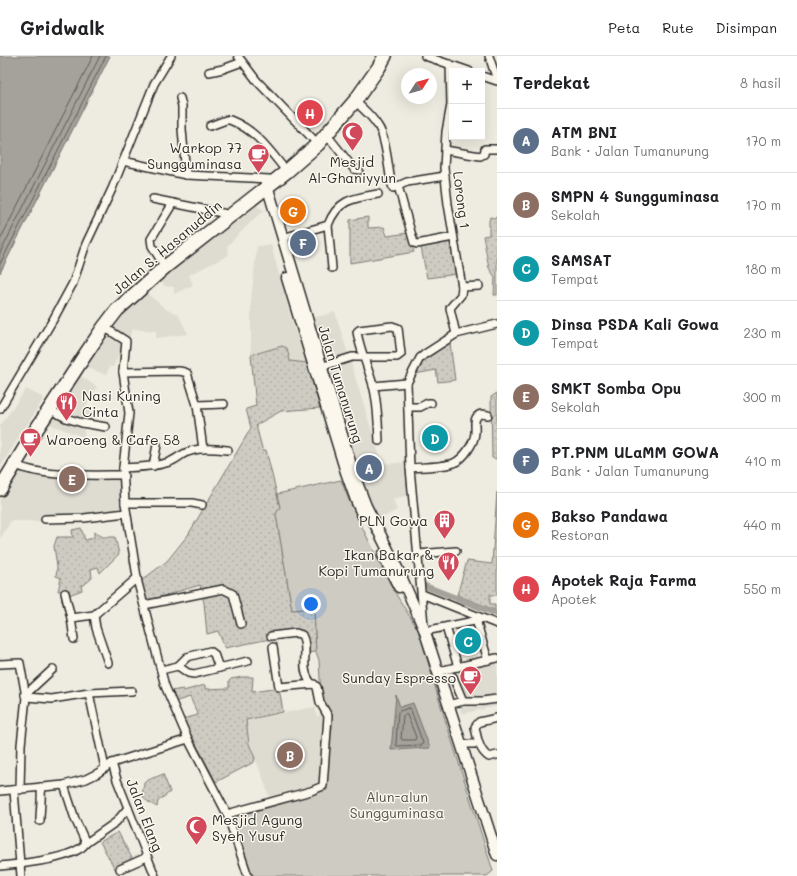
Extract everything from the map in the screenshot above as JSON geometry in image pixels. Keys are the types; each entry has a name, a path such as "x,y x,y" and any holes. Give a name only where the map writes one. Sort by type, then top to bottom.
{"highway":[{"name":"Jalan S. Hasanuddin","path":"47,409 104,326 117,310 165,267 264,185 313,139 351,97 380,56"},
{"name":"Jalan S. Hasanuddin","path":"0,480 12,464 100,324 114,308 163,264 264,185 286,172 327,135 355,101 379,67 384,56"}],"street":[{"path":"0,409 73,283 86,244 112,189 154,84 171,56"},
{"path":"425,56 461,68"},
{"path":"489,56 497,80"},
{"path":"208,72 223,69 240,59 257,82 313,139"},
{"name":"Lorong 1","path":"450,64 450,106 446,132 445,176 453,237 462,287"},
{"path":"485,77 497,80"},
{"path":"180,98 182,106 182,129 186,175"},
{"path":"355,101 379,127 391,181 394,188 407,182 445,176"},
{"path":"210,126 230,120 250,131 260,139 283,167"},
{"path":"327,135 354,169 359,170"},
{"path":"445,150 480,156 483,155 486,148 497,149"},
{"path":"123,161 186,175 264,185"},
{"name":"Jalan Tumanurung","path":"264,185 282,238 318,368"},
{"name":"Jalan Tumanurung","path":"264,185 356,500 392,574 415,610 425,630 460,744 497,855"},
{"path":"398,186 414,243 417,244 453,237"},
{"path":"332,268 328,225 332,215 345,201 378,194"},
{"path":"153,199 227,214"},
{"path":"163,264 152,246 151,239 173,203"},
{"path":"282,238 328,225"},
{"path":"456,334 450,308 461,295 462,287 479,286"},
{"name":"Jalan Tumanurung","path":"425,630 410,468 407,383 420,358 456,334 497,324"},
{"path":"104,326 126,341 123,372 128,413 124,472 125,503 138,583 165,686 188,739 227,814 248,876"},
{"path":"318,368 346,358 364,357 399,356 401,354 398,328 392,326 357,331 357,336 364,357 373,386 377,412 378,441"},
{"path":"123,372 187,373 197,405 203,450"},
{"path":"373,386 407,383"},
{"path":"408,407 420,407 428,403 432,403"},
{"path":"197,405 224,404"},
{"path":"47,409 82,423 106,427"},
{"path":"410,468 450,464 458,460 467,451 475,435 476,416 481,414 488,415"},
{"path":"153,466 157,445"},
{"path":"12,464 29,469 58,474 124,472 170,462 188,452 203,450 228,450"},
{"path":"125,503 192,502 202,505"},
{"path":"44,520 84,518 126,513"},
{"path":"418,554 456,551"},
{"path":"95,622 138,583"},
{"path":"144,605 223,589 233,594 241,624"},
{"path":"66,593 74,639"},
{"path":"422,594 497,624"},
{"path":"71,618 95,622"},
{"path":"425,630 478,620 488,660"},
{"path":"95,622 108,663"},
{"path":"446,627 458,667"},
{"path":"227,814 323,787 328,716 320,702 316,686 312,684 306,676 304,642 302,634 296,633 271,636"},
{"path":"273,647 279,687 312,684"},
{"path":"161,670 178,666 187,657 210,651 214,654 219,668"},
{"path":"440,675 458,667 497,658"},
{"path":"178,666 188,673 194,674 248,661"},
{"path":"0,664 20,663 25,694 17,790 21,876"},
{"path":"25,694 53,669"},
{"path":"440,675 453,677 463,701"},
{"path":"25,694 52,699 89,693 132,691"},
{"path":"89,693 105,768"},
{"path":"448,704 463,701 482,702 497,699"},
{"path":"497,718 479,722 475,726 479,744 487,756 497,755"},
{"path":"0,791 64,784 90,777 112,763 188,739"},
{"path":"460,744 479,744"},
{"name":"Jalan Elang","path":"112,763 155,876"},
{"path":"64,784 75,819 86,843"},
{"path":"40,821 40,805 42,799 41,787"},
{"path":"0,866 21,864 79,850 86,843 116,822 128,808"},
{"path":"120,869 147,857"}],"shaded area":[{"path":"249,201 265,211 257,216 227,246 229,255 189,275 193,285 174,294 174,287 165,286 158,279"},
{"path":"271,245 293,325 307,363 290,361 287,348 282,346 251,355 251,300 257,246"},
{"path":"144,291 167,310 178,314 188,334 156,338 156,331 133,329 122,353 118,356 113,367 110,366 106,375 86,367 81,376 97,387 85,408 90,412 94,412 91,425 84,425 84,437 46,423 117,315"},
{"path":"335,312 382,464 408,462 409,495 393,499 397,510 377,520 356,466 310,319"},
{"path":"26,389 44,398 0,467 0,426"},
{"path":"15,466 44,473 120,477 124,515 59,522 11,521 0,539 0,490"},
{"path":"497,658 497,706 462,714 444,666"},
{"path":"315,707 317,717 323,711 329,717 325,786 270,799 249,744 246,720"}],"green space":[{"path":"368,217 368,228 384,227 387,236 408,233 414,252 350,263 350,220"},
{"path":"490,217 497,217 497,295 494,295 495,277 489,268 483,236 489,235"},
{"path":"452,242 457,274 427,278 421,247"},
{"path":"450,343 455,380 438,382 436,370 415,374 425,360"},
{"path":"282,346 287,348 290,361 307,363 320,408 281,411 256,425 263,452 266,450 280,507 276,514 292,610 314,608 316,652 304,653 303,636 265,640 225,648 218,631 207,634 204,603 200,585 146,601 141,581 167,561 188,535 251,428 246,409 256,406 251,355"},
{"path":"497,393 497,459 492,458 491,397"},
{"name":"Alun-alun Sungguminasa","path":"341,480 348,498 382,568 397,596 419,631 439,700 493,871 487,876 247,876 228,815 327,790 325,766 332,727 331,715 321,697 319,660 316,652 314,608 292,610 276,514 280,507 277,494"},
{"path":"497,492 497,595 490,595 490,604 495,604 495,610 457,595 467,561 492,564"},
{"path":"81,528 85,540 94,538 94,532 103,537 115,537 119,554 100,573 98,567 91,569 92,578 84,585 81,585 82,590 69,595 68,590 58,591 61,578 56,576 57,567 54,546 57,537 73,537 72,530"},
{"path":"253,677 252,692 279,688 283,712 246,720 249,744 255,758 254,762 216,782 183,719 198,715 190,697 174,702 171,691 183,689 183,691 205,685 205,689 229,688 229,681 231,679"},
{"path":"163,774 170,792 158,801 157,807 144,798 144,783"},
{"path":"118,832 133,860 115,869 100,842"}],"water":[{"path":"0,56 110,56 0,273"},
{"path":"396,695 400,707 413,703 430,748 391,750"}],"waterway":[{"path":"420,584 497,614"}],"place":[{"name":"Apotek Raja Farma","path":"310,113"},
{"name":"Mesjid Al-Ghaniyyun","path":"352,152"},
{"name":"Warkop 77 Sungguminasa","path":"258,174"},
{"name":"Bakso Pandawa","path":"293,211"},
{"name":"PT.PNM ULaMM GOWA","path":"303,243"},
{"name":"Nasi Kuning Cinta","path":"66,422"},
{"name":"Dinsa PSDA Kali Gowa","path":"435,438"},
{"name":"Waroeng & Cafe 58","path":"30,458"},
{"name":"ATM BNI","path":"369,468"},
{"name":"SMKT Somba Opu","path":"72,479"},
{"name":"PLN Gowa","path":"444,540"},
{"name":"Ikan Bakar & Kopi Tumanurung","path":"449,582"},
{"name":"SAMSAT","path":"468,641"},
{"name":"Sunday Espresso","path":"471,696"},
{"name":"SMPN 4 Sungguminasa","path":"290,755"},
{"name":"Mesjid Agung Syeh Yusuf","path":"197,846"}]}
